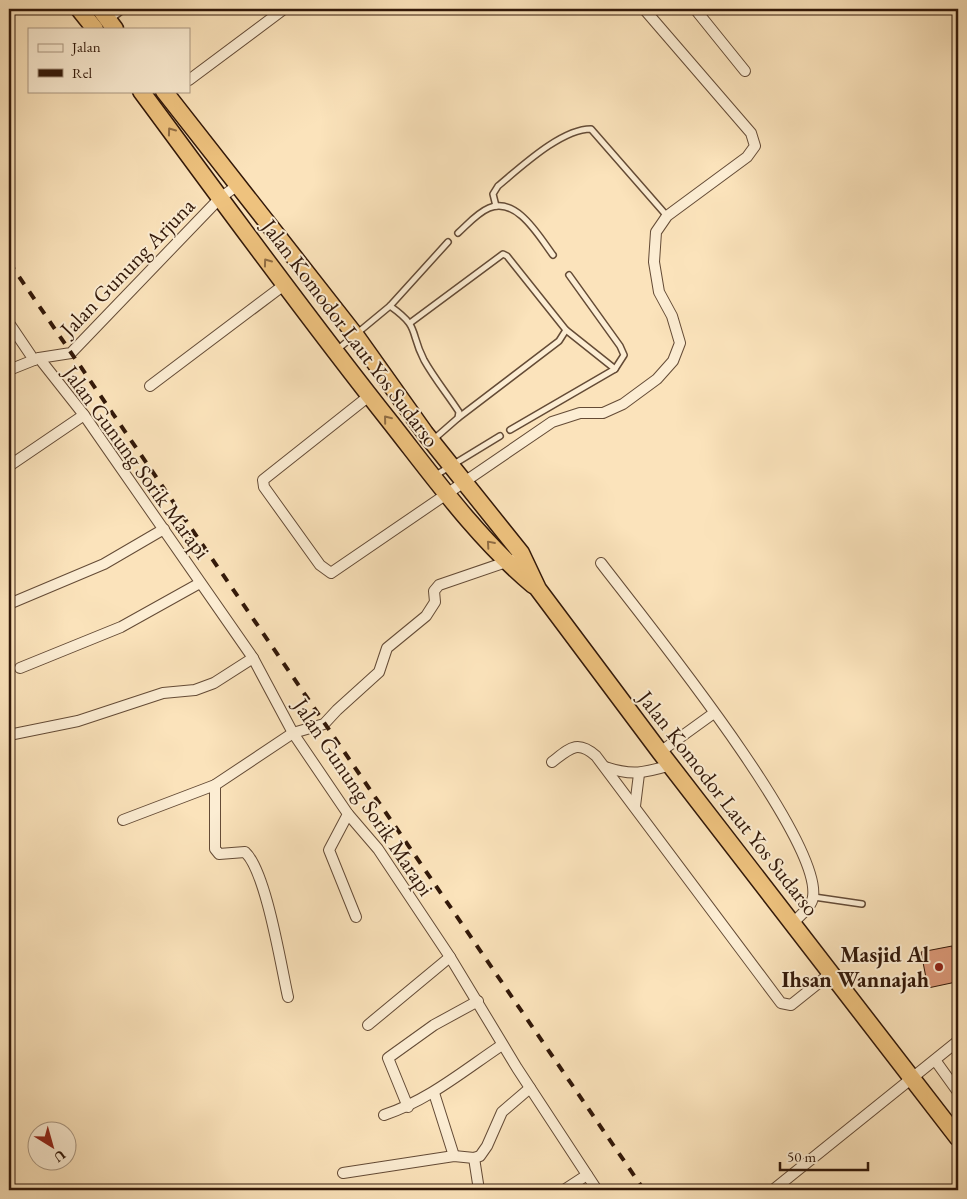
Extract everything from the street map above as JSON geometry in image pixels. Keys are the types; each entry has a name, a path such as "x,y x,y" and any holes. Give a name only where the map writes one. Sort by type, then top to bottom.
{"highway":[{"path":"80,9 104,22"},
{"name":"Jalan Komodor Laut Yos Sudarso","path":"142,92 284,285 448,495 514,558"},
{"name":"Jalan Komodor Laut Yos Sudarso","path":"168,93 356,336 431,441 464,483 514,558 665,759 958,1138"}],"street":[{"path":"190,79 284,9"},
{"path":"369,396 263,480 264,487 327,572 336,572 552,422 580,413 603,413 623,404 657,378 673,361 680,343 672,316 659,292 654,262 656,232 667,216 747,157 755,146 751,133 644,9"},
{"path":"695,9 745,71"},
{"name":"Jalan Gunung Arjuna","path":"9,370 37,359 71,353 220,198 238,185"},
{"path":"150,386 284,285"},
{"name":"Jalan Gunung Sorik Marapi","path":"9,323 84,415 253,658 293,733 348,814 378,849 478,1001 502,1045 598,1190"},
{"path":"9,466 84,415"},
{"path":"9,604 104,564 164,529"},
{"path":"124,820 215,785 293,733 324,724 359,689 374,679 382,667 387,648 432,609 435,602 434,591 439,585 514,558"},
{"path":"601,563 752,764 792,830 812,880 814,897 810,905 793,923"},
{"path":"20,668 121,627 200,583"},
{"path":"9,735 78,721 164,693 195,690 214,683 253,658"},
{"path":"605,767 639,774 665,759 714,713"},
{"path":"552,762 577,746 586,747 605,767 635,806 781,1003 791,1005 831,973"},
{"path":"635,806 639,774"},
{"path":"215,785 215,849 219,854 245,852 250,860 265,896 288,997"},
{"path":"348,814 329,850 356,917"},
{"path":"368,1025 450,957"},
{"path":"408,1107 388,1058 434,1025 478,1001"},
{"path":"773,1190 958,1041"},
{"path":"384,1115 408,1107 434,1093 502,1045"},
{"path":"934,1060 958,1092"},
{"path":"343,1173 454,1156 474,1158 480,1156 487,1146 502,1112 530,1088"},
{"path":"434,1093 454,1156"},
{"path":"474,1158 479,1190"},
{"path":"564,1190 587,1175"}],"lane":[{"path":"104,22 124,9"},
{"path":"496,206 493,194 498,186 562,138 583,129 591,129 667,216"},
{"path":"458,233 479,214 496,206 513,211 524,218 554,255"},
{"path":"335,352 390,306 448,242"},
{"path":"410,323 503,254 507,256 566,330 616,369"},
{"path":"510,430 616,369 622,360 623,351 569,276"},
{"path":"390,306 410,323 425,361 459,412 458,418"},
{"path":"431,441 458,418 559,341 566,330"},
{"path":"434,477 450,465 500,436"},
{"path":"814,897 862,904"}],"building":[{"name":"Masjid Al Ihsan Wannajah","path":"952,946 956,982 928,988 921,952"}],"railway":[{"path":"9,262 644,1190"}],"place":[{"name":"Masjid Al Ihsan Wannajah","path":"939,967"}]}
